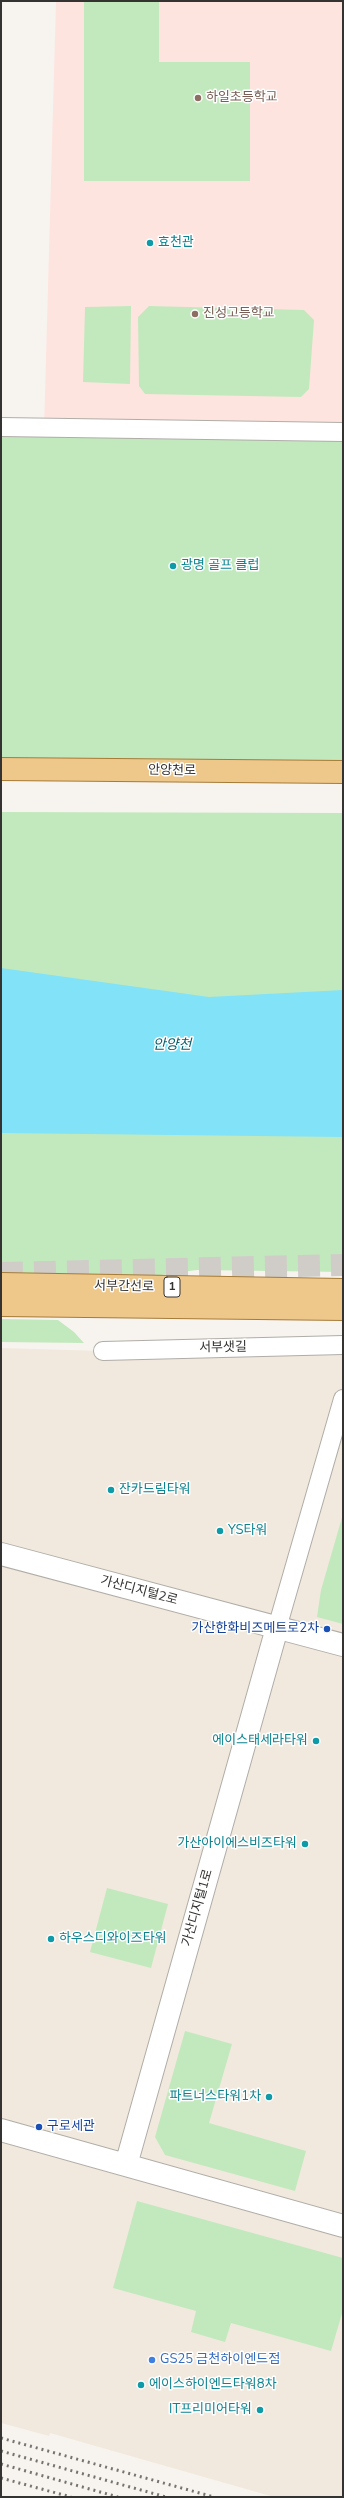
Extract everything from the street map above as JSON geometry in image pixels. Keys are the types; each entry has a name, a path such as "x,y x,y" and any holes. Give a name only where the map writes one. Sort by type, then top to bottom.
{"main road":[{"name":"안양천로","path":"1,769 343,772"},
{"name":"서부간선로","path":"1,1284 343,1290"},
{"name":"서부간선로","path":"1,1305 343,1309"}],"street":[{"path":"1,427 343,432"},
{"name":"서부샛길","path":"103,1351 343,1346"},
{"path":"277,1628 343,1399"},
{"name":"가산디지털2로","path":"1,1554 343,1645"},
{"name":"가산디지털1로","path":"126,2165 277,1628"},
{"path":"1,2130 343,2226"}],"shaded area":[{"path":"56,1 343,1 343,432 44,428"},
{"path":"1,1348 103,1351 343,1350 343,2497 274,2497 50,2433 49,2436 1,2423"}],"green space":[{"path":"84,1 159,1 159,62 250,62 250,181 84,181"},
{"path":"131,306 130,384 83,382 85,307"},
{"path":"149,306 304,310 314,320 309,389 301,397 145,394 139,386 138,317"},
{"name":"광명 골프 클럽","path":"1,427 343,432 343,772 1,769"},
{"path":"1,812 343,813 343,1272 197,1270 153,1276 1,1274"},
{"path":"1,1319 58,1320 74,1332 84,1343 1,1342"},
{"path":"343,1514 343,1624 317,1617 321,1590"},
{"path":"107,1888 168,1904 151,1968 90,1952"},
{"path":"185,2031 232,2044 209,2123 306,2151 295,2191 165,2155 155,2137"},
{"path":"137,2201 343,2258 343,2310 331,2351 231,2323 225,2342 191,2332 196,2311 113,2288"}],"water":[{"name":"안양천","path":"1,968 209,997 343,990 343,1137 1,1133"}],"tunnel":[{"path":"1,1273 343,1265"}],"railway":[{"path":"1,2438 214,2497"},
{"path":"1,2451 166,2497"},
{"path":"1,2464 118,2497"},
{"path":"1,2478 71,2497"}],"place":[{"name":"하일초등학교","path":"198,98"},
{"name":"효천관","path":"150,243"},
{"name":"진성고등학교","path":"195,314"},
{"name":"광명 골프 클럽","path":"173,566"},
{"name":"잔카드림타워","path":"111,1490"},
{"name":"YS타워","path":"220,1531"},
{"name":"가산한화비즈메트로2차","path":"327,1629"},
{"name":"에이스태세라타워","path":"316,1741"},
{"name":"가산아이에스비즈타워","path":"305,1844"},
{"name":"하우스디와이즈타워","path":"51,1939"},
{"name":"파트너스타워1차","path":"269,2097"},
{"name":"구로세관","path":"39,2127"},
{"name":"GS25 금천하이엔드점","path":"152,2360"},
{"name":"에이스하이엔드타워8차","path":"141,2385"},
{"name":"IT프리미어타워","path":"260,2410"}]}
